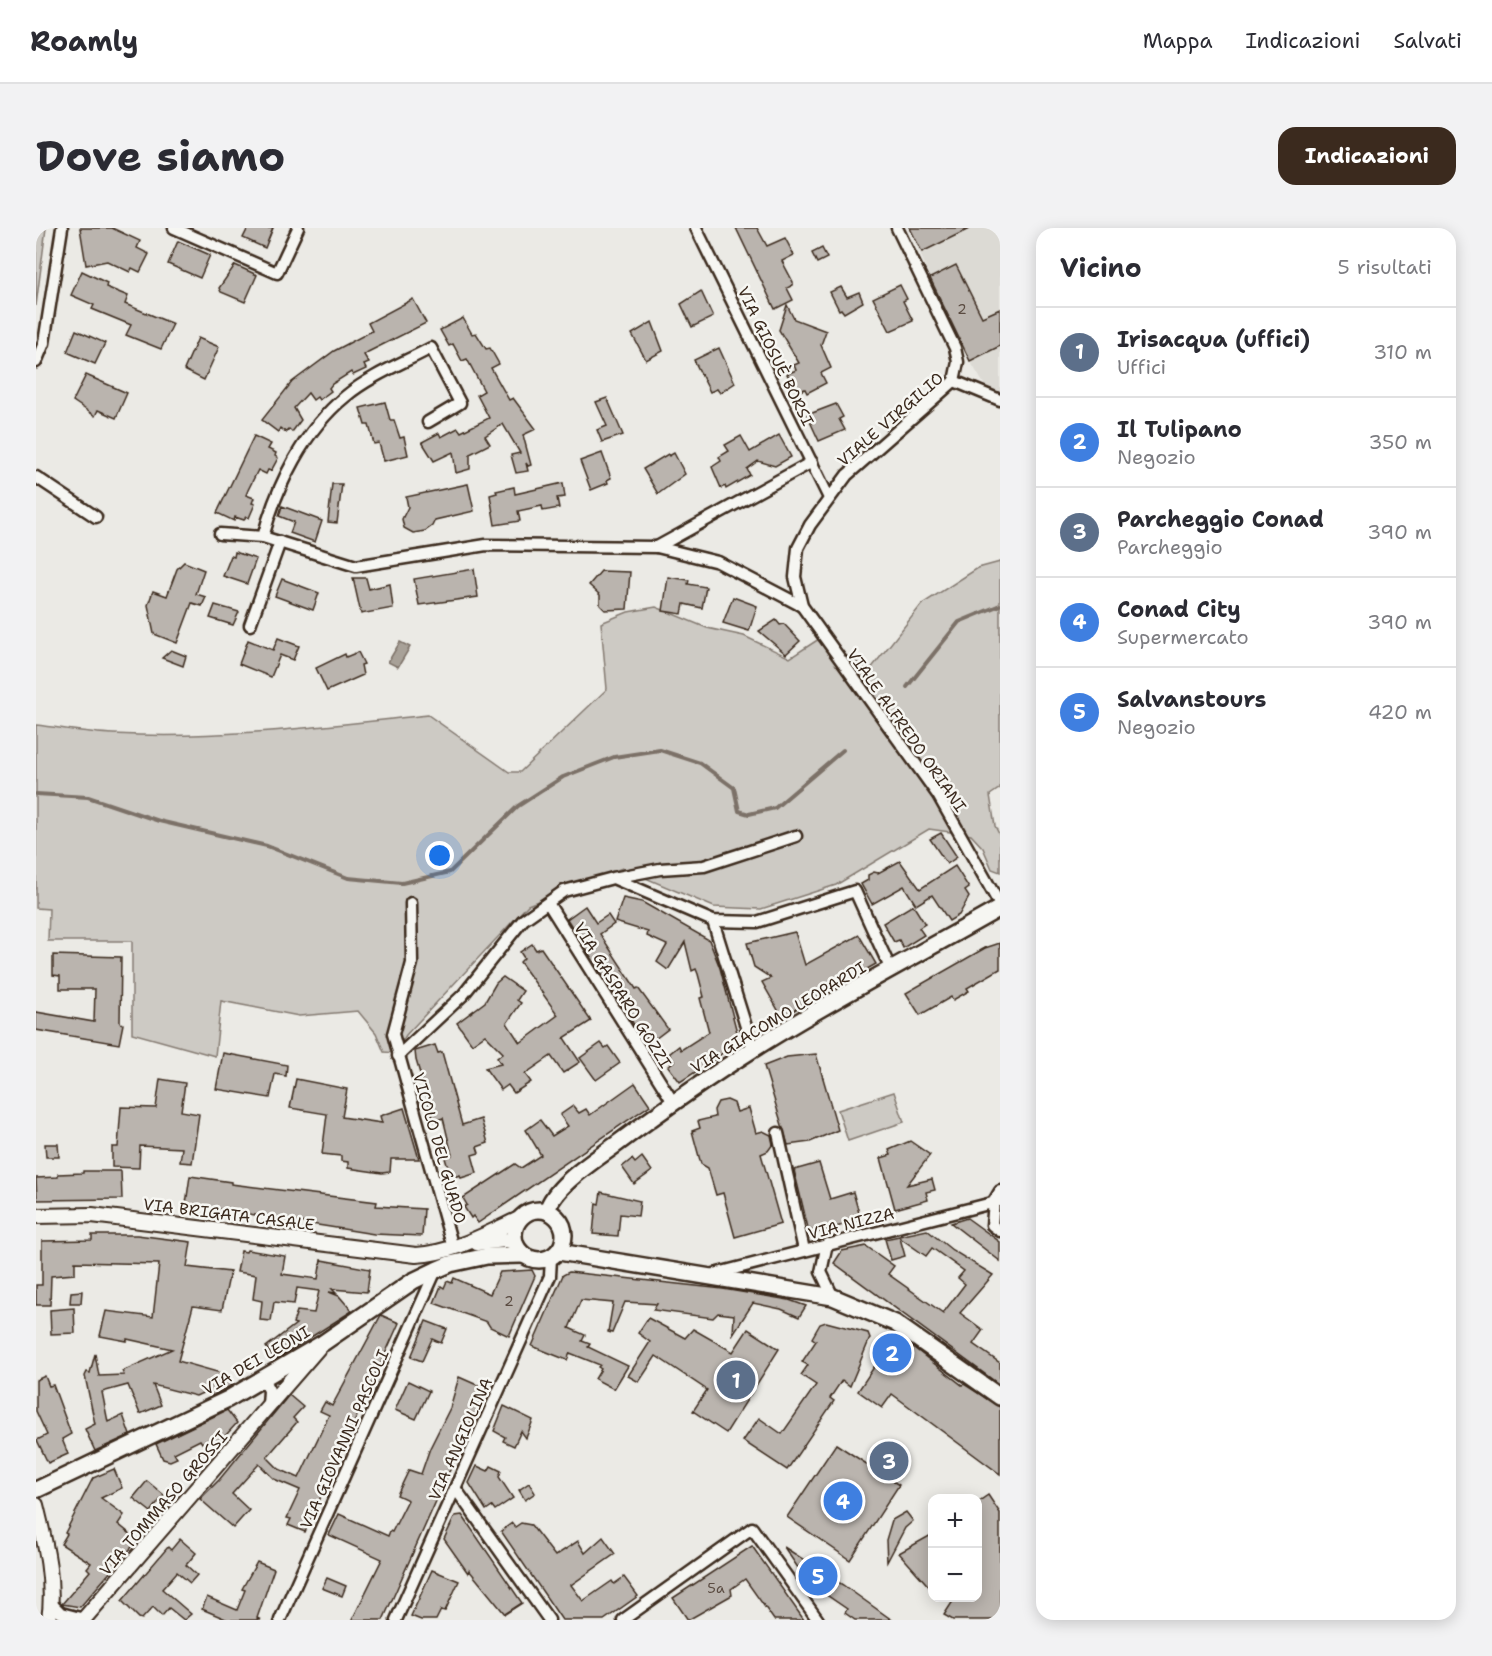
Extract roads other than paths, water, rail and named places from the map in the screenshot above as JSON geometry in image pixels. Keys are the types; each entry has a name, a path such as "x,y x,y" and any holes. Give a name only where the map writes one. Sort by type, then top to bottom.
{"main road":[{"name":"VIA GIACOMO LEOPARDI","path":"551,1213 549,1202 582,1170 673,1102 753,1049 1000,907"},
{"name":"VIA BRIGATA CASALE","path":"519,1219 527,1213 551,1213"},
{"path":"551,1213 562,1224 556,1256"},
{"path":"518,1249 515,1226 519,1219"},
{"name":"VIA BRIGATA CASALE","path":"518,1249 556,1256 710,1275 833,1297 895,1323 1000,1397"},
{"name":"VIA DEI LEONI","path":"36,1490 228,1399 323,1342 413,1281 450,1264 518,1249"}],"street":[{"path":"36,362 44,342 62,228"},
{"path":"174,228 277,273 298,228"},
{"name":"VIA GIOSUÈ BORSI","path":"696,228 829,498"},
{"path":"897,228 955,348 958,362 954,381"},
{"path":"263,537 272,503 315,425 348,394 431,348 460,403 428,422"},
{"name":"VIALE VIRGILIO","path":"802,606 795,577 798,548 829,498 847,476 954,381 1000,400"},
{"name":"VIALE VIRGILIO","path":"657,547 812,462"},
{"path":"36,477 96,517"},
{"name":"VIALE VIRGILIO","path":"220,534 263,537 356,566 486,545 657,547 718,562 802,606"},
{"path":"250,625 280,542"},
{"name":"VIALE ALFREDO ORIANI","path":"802,606 938,795 1000,907"},
{"path":"398,1056 463,995 523,920 564,891 660,869 704,866 796,836"},
{"path":"613,878 713,921 757,922 855,891 891,970"},
{"name":"VICOLO DEL GUADO","path":"411,903 412,963 393,1034 458,1246"},
{"name":"VIA GASPARO GOZZI","path":"548,903 673,1102"},
{"path":"713,921 753,1049"},
{"path":"778,1133 804,1250"},
{"path":"1000,1191 992,1225 1000,1231"},
{"name":"VIA NIZZA","path":"710,1275 997,1201"},
{"name":"VIA BRIGATA CASALE","path":"36,1216 92,1215 416,1255 458,1246 505,1240 518,1249"},
{"name":"VIA BRIGATA CASALE","path":"458,1246 519,1219"},
{"path":"827,1244 821,1272 833,1297"},
{"path":"413,1281 416,1255"},
{"name":"VIA ANGIOLINA","path":"396,1620 550,1276 556,1256"},
{"name":"VIA GIOVANNI PASCOLI","path":"280,1620 436,1270"},
{"name":"VIA TOMMASO GROSSI","path":"84,1619 323,1342"},
{"path":"263,1379 269,1390 268,1407"},
{"path":"455,1488 549,1620"},
{"path":"36,1505 46,1546 52,1604 49,1620"},
{"path":"622,1620 752,1528 818,1620"},
{"path":"52,1604 60,1613 84,1619"}],"waterway":[{"path":"907,687 959,622 1000,605"},
{"path":"36,794 88,797 159,821 267,846 348,878 402,883 450,872 518,806 563,777 614,757 660,750 700,763 734,788 739,811 749,814 775,808 843,750"}],"place":[{"name":"Il Tulipano","path":"892,1353"},
{"name":"Irisacqua (uffici)","path":"736,1380"},
{"name":"Parcheggio Conad","path":"889,1461"},
{"name":"Conad City","path":"843,1501"},
{"name":"Salvanstours","path":"818,1576"}]}
